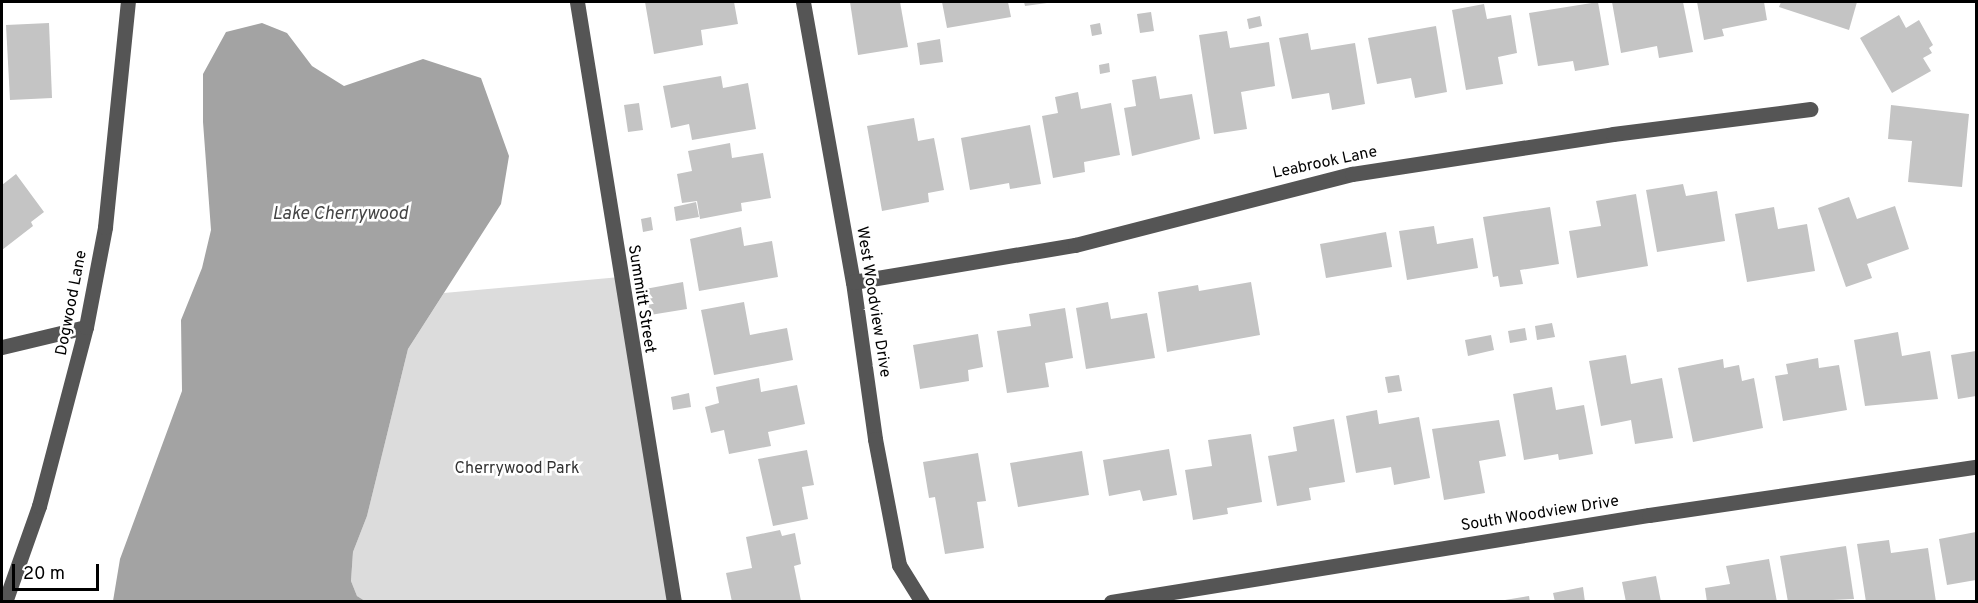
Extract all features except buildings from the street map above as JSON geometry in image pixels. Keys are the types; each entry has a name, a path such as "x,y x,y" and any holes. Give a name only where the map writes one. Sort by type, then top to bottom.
{"street":[{"name":"Dogwood Lane","path":"5,602 42,496 86,327 105,227 128,2"},
{"name":"Summitt Street","path":"577,2 674,602"},
{"name":"West Woodview Drive","path":"803,2 853,282 875,439 899,566 922,602"},
{"name":"Leabrook Lane","path":"853,282 1075,245 1352,174 1613,134 1810,109"},
{"path":"2,347 86,327"},
{"name":"South Woodview Drive","path":"1111,602 1649,514 1977,467"}],"green space":[{"name":"Cherrywood Park","path":"620,277 674,601 365,601 357,596 351,581 353,552 367,516 408,349 444,293"}],"water":[{"name":"Lake Cherrywood","path":"262,23 287,33 312,66 344,86 423,59 481,78 509,156 501,204 408,349 367,516 353,552 351,581 357,596 365,601 113,601 120,559 182,391 181,320 202,268 211,230 203,122 203,74 226,32"}]}
